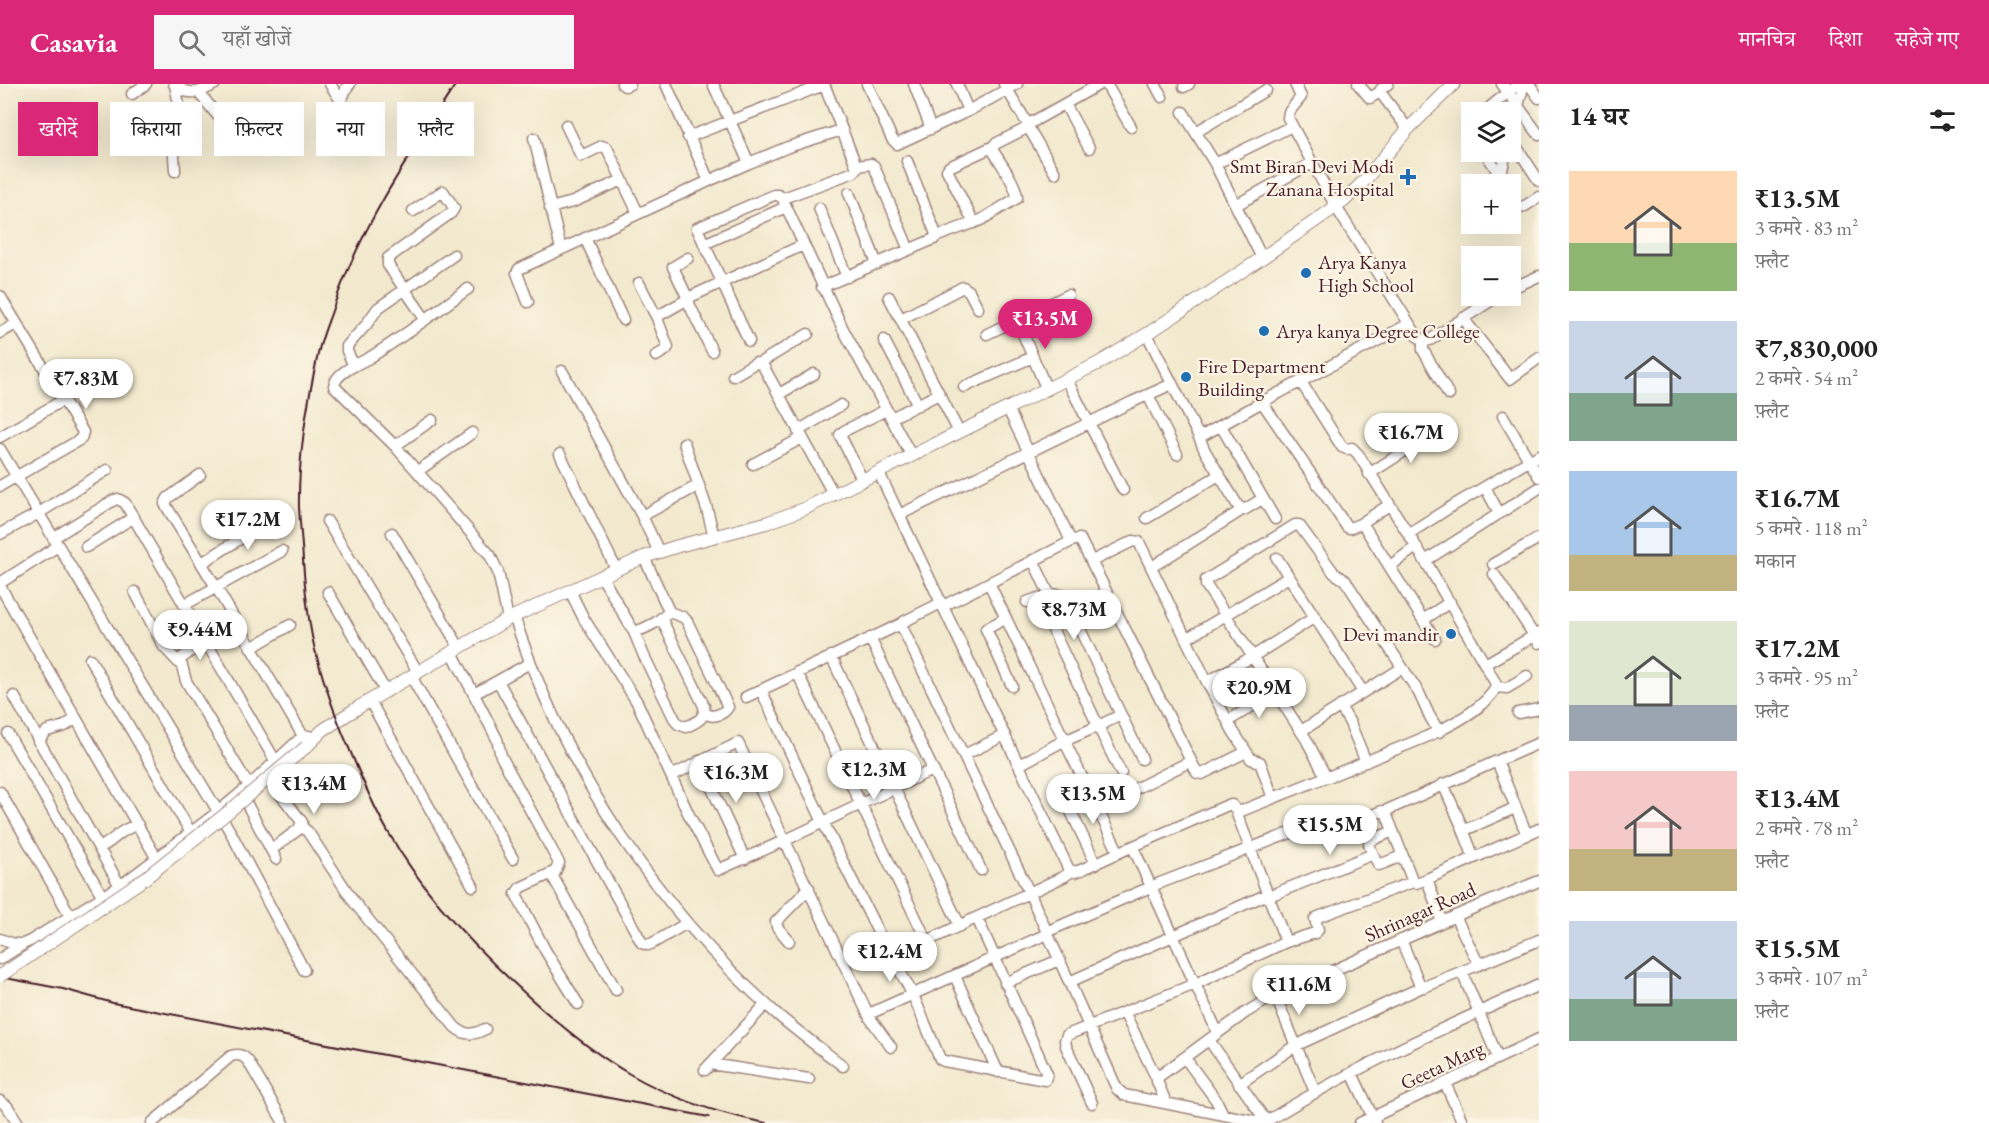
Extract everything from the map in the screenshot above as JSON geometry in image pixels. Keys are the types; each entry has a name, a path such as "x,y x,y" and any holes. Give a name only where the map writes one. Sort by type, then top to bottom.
{"main road":[{"path":"0,976 153,872 227,813 308,740 511,618 644,557 766,523 804,509 1100,363 1336,207 1364,181 1408,129 1454,84"}],"street":[{"path":"132,94 147,84"},
{"path":"175,85 187,92 199,93 215,84"},
{"path":"330,84 340,100 344,96 346,87 350,84"},
{"path":"622,84 625,86 630,84"},
{"path":"666,84 706,176 711,180"},
{"path":"713,84 749,163"},
{"path":"688,137 824,84 857,166 854,172 801,190 785,203 704,244"},
{"path":"867,84 895,143 900,144 968,111 1009,86 1027,125 1055,173"},
{"path":"914,84 931,129"},
{"path":"957,84 968,111"},
{"path":"974,223 948,168 1025,130 1027,125 1100,84"},
{"path":"1106,84 1131,127"},
{"path":"1155,84 1162,97"},
{"path":"1295,84 1301,97 1287,115 1292,126 1336,207 1418,336 1423,340 1430,340 1482,306"},
{"path":"1358,84 1370,98 1384,88 1408,129"},
{"path":"1495,102 1505,88 1518,84"},
{"path":"1519,102 1524,84"},
{"path":"1529,84 1539,98"},
{"path":"174,171 173,141 180,110 175,85"},
{"path":"1505,88 1516,102"},
{"path":"1196,132 1266,90"},
{"path":"199,93 214,111"},
{"path":"1065,104 1089,148"},
{"path":"1521,108 1539,135"},
{"path":"1183,112 1215,164 1262,258"},
{"path":"566,125 581,156 602,146 607,148 638,213"},
{"path":"1215,164 1292,126"},
{"path":"528,302 517,273 518,270 749,163 788,147 842,130"},
{"path":"534,138 561,249"},
{"path":"822,287 936,237 974,223 1015,199 1018,196 992,147"},
{"path":"1521,153 1539,181"},
{"path":"907,161 936,237"},
{"path":"1236,205 1312,163"},
{"path":"857,166 871,164 876,168 909,250"},
{"path":"550,208 573,202 622,180"},
{"path":"413,211 443,191 454,208 451,213 388,258 388,265 425,319"},
{"path":"849,193 877,264"},
{"path":"749,341 697,230 700,226 778,195 785,203 843,329 911,455"},
{"path":"1521,207 1539,197"},
{"path":"819,208 847,277"},
{"path":"585,238 623,320"},
{"path":"657,318 665,310 692,296 803,245"},
{"path":"354,366 347,346 378,308 454,255"},
{"path":"688,258 673,267 712,351"},
{"path":"1521,284 1539,276"},
{"path":"639,283 668,346 656,356"},
{"path":"901,319 963,287 969,291 978,308"},
{"path":"468,289 336,379 334,382 336,389 396,446 490,555 498,572 511,618 558,724 595,795 620,834 687,923 713,953 798,1032 843,1066"},
{"path":"987,334 1068,294"},
{"path":"0,296 83,432 81,439 0,486"},
{"path":"890,297 959,432"},
{"path":"1463,318 1510,379 1539,358"},
{"path":"1017,321 1047,390"},
{"path":"0,333 16,324"},
{"path":"1198,435 1205,435 1409,324"},
{"path":"733,376 808,334"},
{"path":"1147,334 1200,442 1242,510"},
{"path":"884,340 918,405"},
{"path":"1423,340 1423,350 1449,395"},
{"path":"964,387 1033,357"},
{"path":"761,362 834,495"},
{"path":"562,371 642,516 659,552"},
{"path":"779,394 814,374"},
{"path":"1067,380 1122,490"},
{"path":"1301,381 1342,447 1353,449 1408,534 1450,602 1496,687"},
{"path":"899,515 1172,384"},
{"path":"863,481 840,435 844,431 918,405 939,394"},
{"path":"1148,395 1178,454"},
{"path":"0,437 63,400"},
{"path":"1262,402 1347,527 1352,528 1360,524 1389,505"},
{"path":"753,464 841,405"},
{"path":"1008,409 1071,541"},
{"path":"1503,416 1534,458 1539,477"},
{"path":"396,446 432,420"},
{"path":"1221,426 1275,519"},
{"path":"1369,474 1437,430"},
{"path":"418,471 472,433"},
{"path":"684,443 714,537"},
{"path":"0,449 231,833 304,970"},
{"path":"560,454 616,569"},
{"path":"1408,534 1534,458"},
{"path":"0,534 39,513 107,470"},
{"path":"879,473 1070,870 1075,872 1096,864 1228,805 1232,805 1238,812"},
{"path":"0,959 120,886 218,812 276,762 308,740 250,648 202,563 165,504 168,498 200,475"},
{"path":"1147,518 1219,476"},
{"path":"642,516 699,485"},
{"path":"1485,487 1499,513"},
{"path":"1425,561 1539,488"},
{"path":"1158,562 1262,499"},
{"path":"157,859 0,584 114,500 122,500 276,762"},
{"path":"202,563 279,514"},
{"path":"86,548 134,517"},
{"path":"327,521 415,674 513,859"},
{"path":"1360,524 1364,526 1435,639"},
{"path":"1326,777 1301,731 1206,585 1206,580 1295,525 1299,525 1334,573 1345,580 1419,693 1439,732"},
{"path":"392,533 455,650 496,739 501,756 559,863 560,866 554,872 520,888 516,894 545,950 578,1004"},
{"path":"1485,664 1538,637 1494,569 1539,538"},
{"path":"746,697 989,583 1071,541 1080,539 1197,773 1202,774 1246,752"},
{"path":"1092,561 1133,541 1139,542 1207,682 1246,752 1252,760 1260,762 1274,798"},
{"path":"1390,566 1416,547"},
{"path":"184,604 282,551"},
{"path":"602,577 634,632 678,724 686,727 700,719 704,706 665,615 668,607 644,557"},
{"path":"1277,558 1363,692"},
{"path":"1033,560 1050,594 1061,595 1065,598 1142,759"},
{"path":"1185,639 1289,577"},
{"path":"989,583 1120,852"},
{"path":"570,591 580,612 637,702 716,867 721,870 932,770"},
{"path":"135,592 164,647 178,660 186,681 245,790 273,854 301,826"},
{"path":"328,592 386,692"},
{"path":"1027,602 1038,598 1041,600 1057,639 1121,773"},
{"path":"1423,620 1450,602"},
{"path":"634,632 665,615 679,615 687,621 728,707 727,710 712,717 704,712"},
{"path":"1207,682 1315,617"},
{"path":"1006,618 986,629 1012,686"},
{"path":"1529,624 1539,619"},
{"path":"902,624 1029,892 1120,1093 1265,1122 1352,1073 1477,1012 1539,985"},
{"path":"250,648 290,625"},
{"path":"870,638 981,870"},
{"path":"178,660 205,640"},
{"path":"831,656 960,926"},
{"path":"90,659 190,833"},
{"path":"474,694 530,663"},
{"path":"1301,731 1402,668"},
{"path":"796,672 927,941"},
{"path":"1496,687 1507,688 1527,676"},
{"path":"498,681 642,942 648,945 653,943 687,923"},
{"path":"1238,812 1439,732 1473,710 1496,687"},
{"path":"761,690 889,956 893,958 913,995 940,1059 1045,1080 1047,1077 977,918"},
{"path":"1228,721 1275,692"},
{"path":"14,696 120,886"},
{"path":"370,701 473,886"},
{"path":"1340,706 1350,723 1366,762"},
{"path":"1518,713 1539,709"},
{"path":"1019,765 1064,738 1070,739 1121,715"},
{"path":"38,741 47,731 65,726 76,718"},
{"path":"8,734 103,897"},
{"path":"964,755 1005,735"},
{"path":"671,776 738,743 869,1014 891,1047"},
{"path":"869,1014 1151,887 1311,825 1319,837 1385,811 1539,743"},
{"path":"699,761 745,859"},
{"path":"1097,808 1191,761"},
{"path":"1497,761 1527,835"},
{"path":"264,773 300,818 301,826 308,832 354,902 455,1027 468,1034 477,1034 485,1029"},
{"path":"1443,784 1474,858"},
{"path":"0,792 71,917"},
{"path":"1065,800 1096,864"},
{"path":"1464,831 1515,808"},
{"path":"1385,811 1413,882"},
{"path":"1238,812 1236,816 1286,942"},
{"path":"99,848 106,845 125,828 138,825"},
{"path":"1092,1103 1065,1041 1067,1035 1195,984 1286,942 1315,933 1318,930 1315,920 1318,917 1427,879 1539,829"},
{"path":"1393,831 1370,841 1373,855 1379,865 1402,856"},
{"path":"1133,847 1195,984 1213,1037 1239,1084 1265,1122"},
{"path":"1068,982 1268,895 1373,855"},
{"path":"893,958 1068,874 1070,870"},
{"path":"554,872 553,877 616,990"},
{"path":"1427,879 1442,922"},
{"name":"Shrinagar Road","path":"1157,1079 1254,1007 1332,970 1539,881"},
{"path":"789,941 777,927 776,922 809,888"},
{"path":"1455,916 1479,965"},
{"path":"2,938 14,944 23,944"},
{"path":"1401,940 1422,987"},
{"path":"1239,1084 1295,1046 1422,987 1539,940"},
{"path":"1005,983 1059,960"},
{"path":"1462,972 1498,1058"},
{"path":"955,976 998,1072"},
{"path":"1276,997 1315,1092"},
{"path":"766,1004 708,1067 810,1079"},
{"path":"1124,1012 1157,1079 1166,1103"},
{"name":"Geeta Marg","path":"1360,1123 1374,1120 1445,1083 1539,1039"},
{"path":"152,1123 231,1056 238,1054 248,1061 284,1123"},
{"path":"1185,1058 1212,1094 1223,1114"},
{"path":"1352,1073 1374,1120"},
{"path":"1445,1083 1463,1123"},
{"path":"2,1106 18,1123"}],"railway":[{"path":"456,84 386,194 356,251 343,280 318,354 304,431 299,508 309,617 323,678 348,746 387,830 429,892 479,949 544,1011 600,1055 629,1074 692,1103 766,1123"},
{"path":"0,977 63,989 113,1003 709,1117"}],"place":[{"name":"Smt Biran Devi Modi Zanana Hospital","path":"1408,177"},
{"name":"Arya Kanya High School","path":"1306,273"},
{"name":"Arya kanya Degree College","path":"1264,331"},
{"name":"Fire Department Building","path":"1186,377"},
{"name":"Devi mandir","path":"1451,634"}]}
